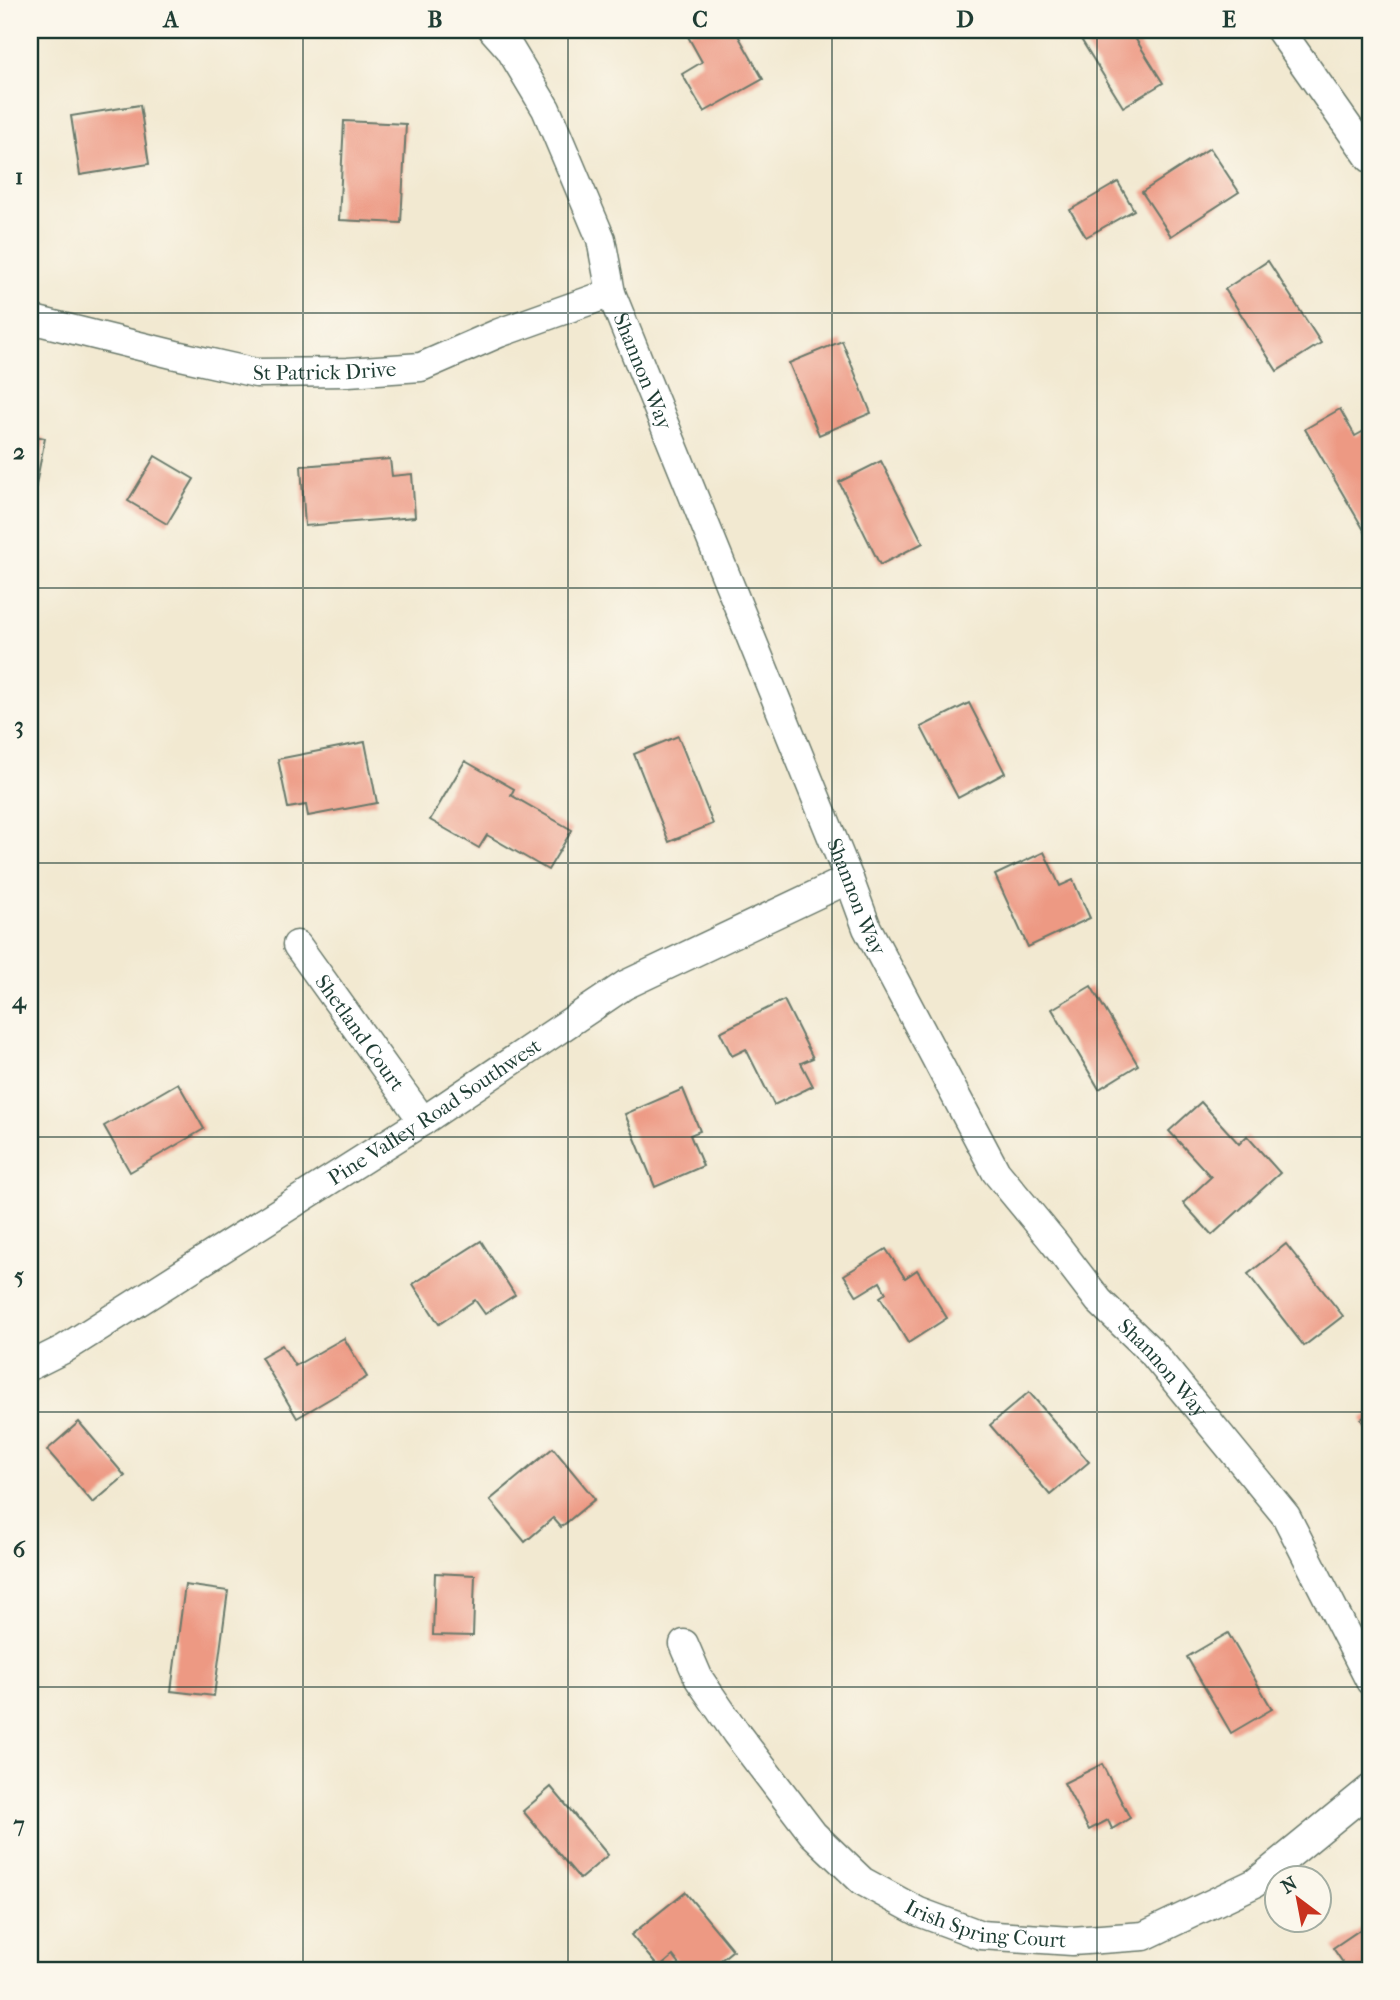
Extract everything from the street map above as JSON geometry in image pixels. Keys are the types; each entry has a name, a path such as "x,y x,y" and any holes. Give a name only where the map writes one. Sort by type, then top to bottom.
{"street":[{"name":"Shannon Way","path":"493,30 510,49 545,109 601,239 611,293 867,928 996,1172 1099,1301 1151,1351 1286,1516 1370,1681"},
{"path":"1280,30 1370,158"},
{"name":"St Patrick Drive","path":"30,318 256,373 348,372 421,367 499,332 611,293"},
{"name":"Pine Valley Road Southwest","path":"30,1366 64,1349 423,1121 625,985 849,879"},
{"name":"Shetland Court","path":"297,945 423,1121"},
{"name":"Irish Spring Court","path":"684,1644 699,1679 736,1733 813,1834 862,1881 919,1912 981,1935 1072,1941 1144,1936 1255,1884 1370,1789"}],"building":[{"path":"692,30 735,30 763,79 704,112 682,74 702,62 686,33"},
{"path":"1090,30 1130,30 1163,83 1123,107 1079,36"},
{"path":"140,105 149,164 80,175 71,116"},
{"path":"344,121 406,124 401,223 339,220"},
{"path":"1210,148 1239,192 1171,236 1142,192"},
{"path":"1118,182 1134,210 1086,237 1070,210"},
{"path":"1268,261 1321,343 1277,371 1225,289"},
{"path":"842,341 871,413 819,435 789,363"},
{"path":"1340,409 1355,436 1364,431 1370,442 1368,537 1305,429"},
{"path":"30,435 45,438 35,490 30,489"},
{"path":"155,456 194,479 167,524 128,501"},
{"path":"390,459 392,476 412,474 415,517 305,526 301,466"},
{"path":"881,461 923,543 880,565 839,482"},
{"path":"969,703 1005,773 958,798 921,727"},
{"path":"678,736 713,824 669,842 634,754"},
{"path":"365,742 377,803 308,816 306,805 288,808 278,759"},
{"path":"465,761 514,789 511,795 572,830 548,870 487,835 479,848 430,820"},
{"path":"1044,852 1060,886 1073,880 1090,918 1028,947 995,875"},
{"path":"1091,986 1138,1065 1099,1089 1052,1009"},
{"path":"784,1000 813,1058 801,1063 813,1086 774,1105 746,1049 732,1056 720,1032"},
{"path":"178,1083 204,1129 130,1172 104,1126"},
{"path":"683,1089 700,1131 690,1135 703,1166 655,1187 625,1114"},
{"path":"1201,1102 1239,1144 1247,1136 1280,1173 1212,1235 1183,1203 1211,1177 1169,1131"},
{"path":"481,1241 515,1295 485,1314 475,1300 439,1324 413,1284"},
{"path":"1286,1244 1343,1316 1304,1346 1248,1274"},
{"path":"886,1249 905,1278 917,1270 947,1318 908,1343 880,1297 886,1293 880,1282 857,1296 844,1275"},
{"path":"344,1338 367,1377 297,1418 261,1357 282,1345 295,1366"},
{"path":"1029,1392 1089,1462 1050,1495 990,1425"},
{"path":"1370,1413 1370,1435 1361,1419"},
{"path":"79,1422 125,1476 93,1503 47,1450"},
{"path":"553,1448 595,1499 561,1527 553,1518 525,1542 490,1500"},
{"path":"435,1573 475,1575 473,1636 433,1635"},
{"path":"185,1585 228,1591 214,1696 171,1691"},
{"path":"1228,1633 1272,1709 1231,1733 1187,1657"},
{"path":"1102,1764 1130,1818 1112,1829 1108,1820 1089,1830 1064,1783"},
{"path":"551,1787 608,1855 580,1879 523,1811"},
{"path":"685,1892 733,1950 709,1970 684,1970 673,1956 659,1968 631,1935"},
{"path":"1370,1923 1370,1970 1348,1970 1333,1948"}]}
